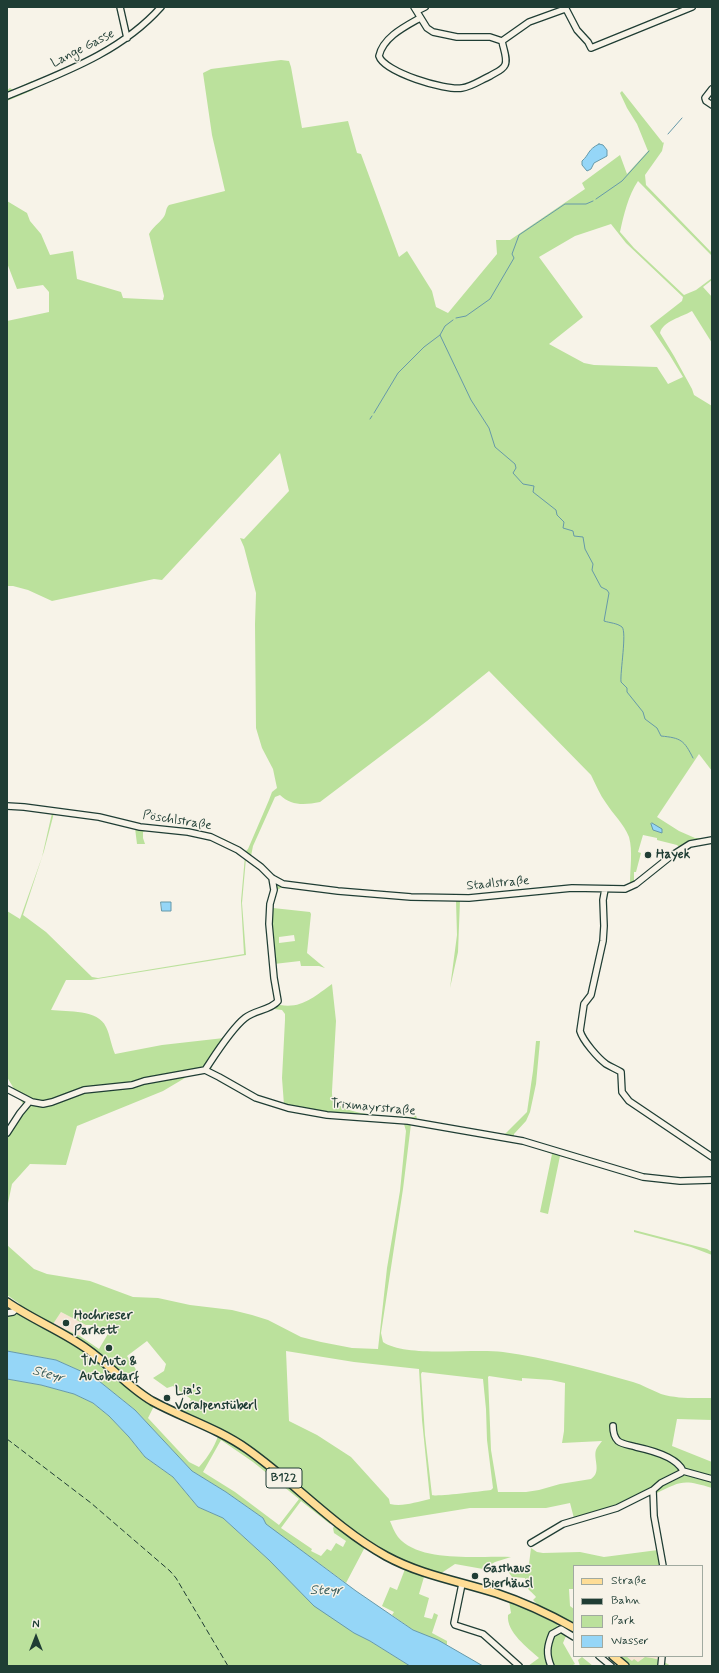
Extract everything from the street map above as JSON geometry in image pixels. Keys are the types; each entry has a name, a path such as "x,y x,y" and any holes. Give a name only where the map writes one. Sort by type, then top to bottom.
{"main road":[{"name":"B122","path":"7,1302 16,1309 84,1347 128,1385 146,1397 216,1430 248,1449 366,1543 385,1555 415,1570 511,1598 552,1616 573,1627"},
{"path":"614,1657 625,1666"}],"street":[{"path":"120,7 127,38"},
{"name":"Lange Gasse","path":"7,96 85,63 110,49 127,38 161,7"},
{"path":"425,7 415,9 430,30 440,34 457,37 485,36 502,41"},
{"path":"502,41 529,22 565,8 577,30 588,42 591,48 692,7"},
{"path":"420,18 392,36 381,50 379,56 384,63 423,82 446,88 460,88 468,86 497,72 504,68 505,64 502,41"},
{"path":"712,88 705,98 706,101 712,105"},
{"name":"Pöschlstraße","path":"7,806 99,817 140,827 188,832 211,837 230,845 248,856 272,878"},
{"name":"Stadlstraße","path":"272,878 284,884 298,887 380,895 442,898 490,896 572,888 621,889 632,887 686,846 693,843 712,840"},
{"path":"7,1089 38,1104 52,1102 92,1089 130,1085 205,1070 240,1022 252,1014 272,1006 278,1001 274,978 269,924 270,904 274,890 272,878"},
{"path":"274,890 284,884"},
{"path":"604,889 603,942 591,995 584,1004 580,1031 589,1046 606,1064 621,1072 622,1092 628,1101 712,1157"},
{"name":"Trixmayrstraße","path":"205,1070 256,1098 288,1108 327,1115 408,1121 511,1139 534,1144 642,1178 680,1181 712,1180"},
{"path":"7,1132 30,1101"},
{"path":"7,1313 13,1312 16,1309"},
{"path":"613,1426 618,1441 659,1453 673,1460 682,1467 683,1471 712,1479"},
{"path":"531,1542 563,1524 617,1508 653,1490 683,1471"},
{"path":"653,1490 654,1516 663,1565"},
{"path":"462,1584 454,1621 455,1625 483,1634 519,1666"},
{"path":"551,1666 547,1651 552,1634 561,1629 573,1636"},
{"path":"600,1657 611,1666"}],"shaded area":[{"path":"61,1312 86,1325 80,1337 53,1324"},
{"path":"627,1657 659,1657 659,1659 643,1658 639,1662 632,1661"}],"green space":[{"path":"281,60 289,61 302,128 348,121 357,153 361,154 399,257 407,251 432,291 436,307 448,313 497,254 496,240 510,240 585,189 582,183 620,155 627,174 648,151 637,124 620,93 622,91 663,143 664,142 662,151 645,175 646,185 712,253 712,256 638,181 629,199 620,232 634,248 684,295 696,290 712,278 712,280 703,287 712,297 712,343 692,311 669,322 660,333 674,356 694,395 712,406 712,771 699,754 657,817 679,831 695,838 712,838 712,842 690,846 680,852 680,848 677,845 643,835 638,852 641,853 636,872 634,872 634,887 626,891 609,892 605,902 605,935 591,1000 589,994 602,933 602,894 599,890 566,890 460,900 458,952 450,988 457,935 456,901 392,898 286,887 279,889 275,893 273,899 273,908 310,912 311,914 307,953 325,968 319,966 301,966 300,961 274,964 274,969 280,1005 288,1006 302,1003 314,997 332,984 336,1021 332,1093 333,1099 336,1103 351,1111 361,1113 382,1116 414,1117 416,1115 417,1119 498,1135 505,1134 527,1112 536,1041 540,1041 536,1084 530,1112 526,1121 514,1134 514,1141 531,1145 624,1174 665,1182 639,1179 560,1156 548,1214 540,1212 552,1154 532,1146 411,1124 403,1189 381,1333 383,1342 394,1347 407,1350 440,1352 503,1352 568,1365 637,1383 667,1396 712,1398 712,1420 677,1419 672,1446 712,1462 712,1478 689,1471 682,1467 680,1468 679,1473 647,1490 647,1494 629,1504 612,1511 575,1522 570,1503 546,1508 470,1508 390,1521 398,1537 408,1546 421,1551 435,1555 511,1557 495,1562 483,1569 455,1564 440,1574 438,1581 424,1577 419,1594 429,1598 424,1617 432,1619 434,1613 438,1615 432,1633 447,1641 447,1645 413,1630 392,1615 394,1612 382,1606 390,1587 397,1590 405,1569 365,1547 346,1583 265,1524 263,1518 226,1492 192,1471 135,1410 94,1377 56,1360 7,1351 7,1314 14,1314 20,1304 7,1295 7,1245 34,1269 47,1274 90,1281 133,1297 158,1298 190,1305 232,1310 268,1320 301,1337 352,1348 378,1349 387,1268 400,1191 406,1131 404,1124 388,1121 309,1115 276,1107 250,1098 212,1075 199,1073 190,1075 163,1091 77,1126 66,1165 30,1164 12,1184 7,1208 7,1132 23,1104 7,1077 7,911 20,919 42,857 52,813 28,809 7,808 7,804 87,814 142,825 194,831 224,839 246,851 272,792 277,788 273,769 262,748 256,728 256,593 244,547 240,538 244,539 289,491 280,453 162,580 154,579 52,601 28,590 7,586 7,321 49,312 49,292 43,285 17,289 7,263 7,201 27,213 30,221 41,234 50,255 73,251 77,279 121,292 123,298 163,300 164,296 149,234 163,218 169,205 225,191 212,135 203,73 211,69","holes":["611,224 626,243 683,297 682,301 650,326 683,377 668,384 657,367 594,365 584,363 549,344 583,317 539,257 575,236","489,671 591,775 602,797 629,837 631,854 630,884 619,887 561,887 491,895 442,896 379,893 292,884 275,876 251,856 253,846 275,797 280,795 284,799 298,804 320,802 427,721","54,813 94,818 135,828 137,844 145,844 143,832 148,830 189,834 223,844 245,856 241,901 244,954 98,978 92,977 46,932 23,915 44,851","246,858 267,875 272,884 267,921 272,976 276,996 274,1001 242,1017 224,1038 162,1045 115,1054 109,1033 102,1021 90,1014 82,1012 51,1010 66,980 91,980 246,955 242,903","294,935 295,941 279,943 279,937","274,1009 282,1010 285,1014 282,1078 284,1105 248,1093 211,1069 216,1058 239,1027 257,1014","61,1312 86,1325 92,1325 109,1332 99,1349 80,1336 53,1324","147,1341 166,1364 164,1371 153,1378 167,1388 173,1386 191,1399 186,1410 174,1407 220,1429 212,1449 199,1467 189,1462 148,1418 154,1406 151,1395 130,1381 137,1371 127,1356","286,1351 354,1362 419,1369 422,1420 430,1499 405,1505 390,1504 389,1499 351,1457 317,1435 289,1421","422,1372 483,1379 487,1440 493,1488 491,1490 469,1493 432,1495 425,1435 421,1374","488,1377 522,1381 522,1378 551,1380 565,1383 564,1431 562,1443 602,1441 595,1454 597,1469 596,1473 591,1479 560,1484 539,1490 526,1492 498,1492 491,1450","221,1440 253,1462 299,1499 279,1525 235,1492 203,1472","301,1501 330,1524 332,1522 335,1525 333,1528 334,1533 346,1541 343,1547 336,1543 331,1551 327,1549 321,1556 311,1551 312,1549 281,1528"]},
{"path":"32,81 33,90 7,101 7,90 10,88 13,90"},
{"path":"634,1230 707,1249 712,1252 712,1255 691,1247 634,1232"},
{"path":"7,1379 41,1385 74,1394 93,1403 109,1416 145,1457 173,1477 198,1507 223,1518 269,1560 354,1633 370,1641 410,1666 7,1666"},
{"path":"684,1474 712,1480 712,1488 695,1483 682,1483 671,1486 655,1494 656,1489"},
{"path":"655,1494 654,1505 664,1565 573,1565 573,1589 569,1589 570,1606 573,1608 573,1624 538,1605 533,1600 536,1597 527,1588 525,1578 512,1577 505,1567 520,1573 528,1572 531,1548 537,1552 543,1553 580,1552 604,1557 658,1550 650,1495"},
{"path":"509,1601 559,1625 557,1625 566,1636 563,1643 575,1664 571,1666 528,1666 539,1658 519,1639 510,1627 508,1621 508,1615 511,1613"},
{"path":"582,1657 593,1666 580,1666 578,1660"},
{"path":"620,1657 627,1657 632,1661 634,1659 638,1662 645,1657 653,1658 671,1666 631,1666"}],"water":[{"path":"599,144 603,145 607,150 607,156 594,163 591,169 587,171 582,165 582,161 592,148"},
{"path":"652,823 662,829 662,833 653,830"},
{"path":"161,902 171,902 171,911 162,911"},
{"name":"Steyr","path":"7,1351 56,1360 94,1377 135,1410 192,1471 226,1492 263,1518 266,1524 356,1591 413,1630 438,1640 483,1666 410,1666 370,1641 354,1633 314,1606 269,1560 223,1518 198,1507 173,1477 145,1457 109,1416 93,1403 74,1394 41,1385 7,1379"}],"waterway":[{"path":"668,134 682,118"},
{"path":"596,199 622,181 649,151"},
{"path":"456,318 466,316 490,299 514,258 512,254 519,235 565,204 586,204 593,201"},
{"path":"453,320 445,326 440,335 471,400 489,428 495,447 515,464 516,468 513,473 523,484 534,486 533,492 556,510 557,515 564,522 563,528 573,531 574,536 583,537 585,549 593,564 592,570 601,587 609,593 604,621 622,627 624,636 621,682 627,688 627,692 643,712 645,719 657,728 661,736 678,739 681,741 687,747 693,758"},
{"path":"374,413 398,373 424,347 440,335"}],"railway":[{"path":"7,1439 91,1503 170,1571 176,1578 228,1666"}],"place":[{"name":"Hayek","path":"648,855"},
{"name":"Hochrieser Parkett","path":"66,1323"},
{"name":"TN Auto & Autobedarf","path":"109,1348"},
{"name":"Lia's Voralpenstüberl","path":"167,1398"},
{"name":"Gasthaus Bierhäusl","path":"475,1576"}]}
